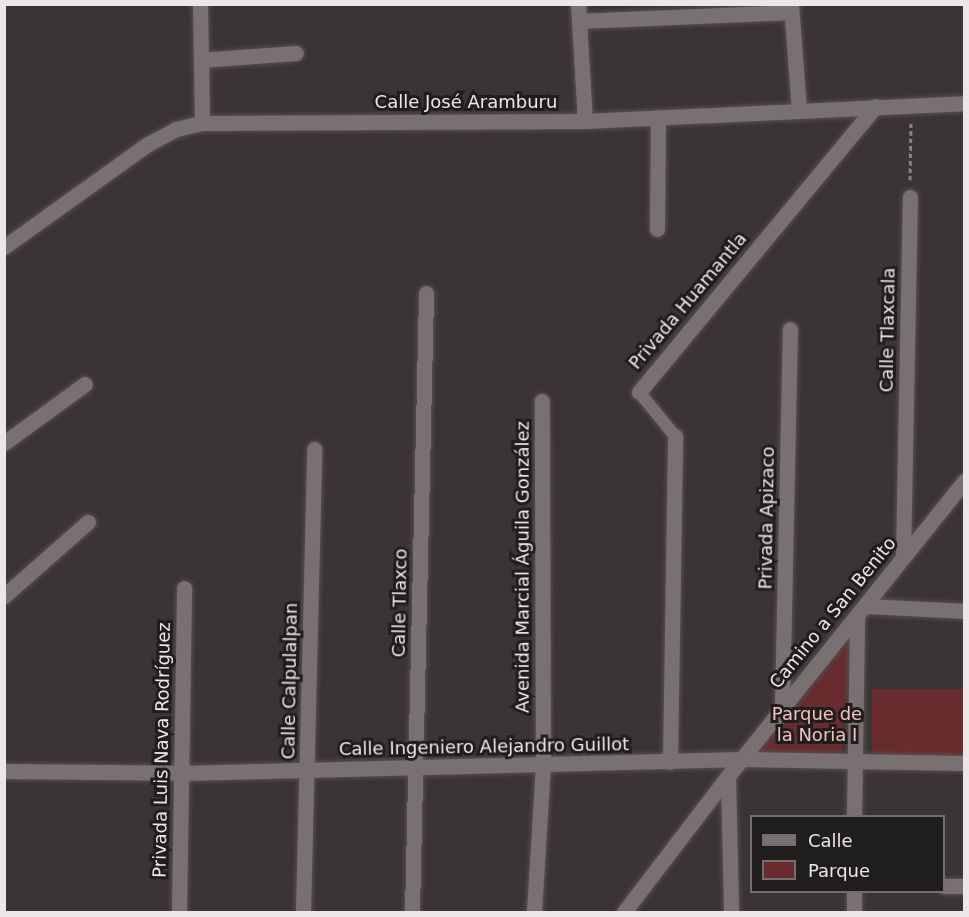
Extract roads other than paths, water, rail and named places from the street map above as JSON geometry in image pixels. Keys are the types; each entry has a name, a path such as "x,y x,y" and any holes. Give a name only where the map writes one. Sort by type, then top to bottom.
{"street":[{"path":"200,4 202,123"},
{"path":"578,4 585,121"},
{"path":"579,21 791,8 799,111"},
{"path":"201,60 296,53"},
{"name":"Calle José Aramburu","path":"4,247 148,144 176,129 202,123 585,121 964,103"},
{"name":"Privada Huamantla","path":"670,762 675,436 639,392 876,106"},
{"path":"657,229 658,117"},
{"name":"Calle Tlaxcala","path":"903,557 910,197"},
{"name":"Calle Tlaxco","path":"412,912 426,294"},
{"name":"Privada Apizaco","path":"782,707 790,329"},
{"path":"4,443 85,384"},
{"name":"Avenida Marcial Águila González","path":"534,912 543,766 542,401"},
{"name":"Calle Calpulalpan","path":"303,912 314,450"},
{"name":"Camino a San Benito","path":"624,912 782,707 861,612 964,481"},
{"path":"4,596 88,522"},
{"name":"Privada Luis Nava Rodríguez","path":"179,912 184,588"},
{"path":"854,815 854,761 861,612 964,611"},
{"name":"Calle Ingeniero Alejandro Guillot","path":"4,771 182,773 308,771 741,759 964,764"},
{"path":"728,776 731,912"},
{"path":"945,886 964,886"},
{"path":"855,893 855,912"}],"park label":[{"name":"Parque de la Noria I","path":"817,725"}]}
